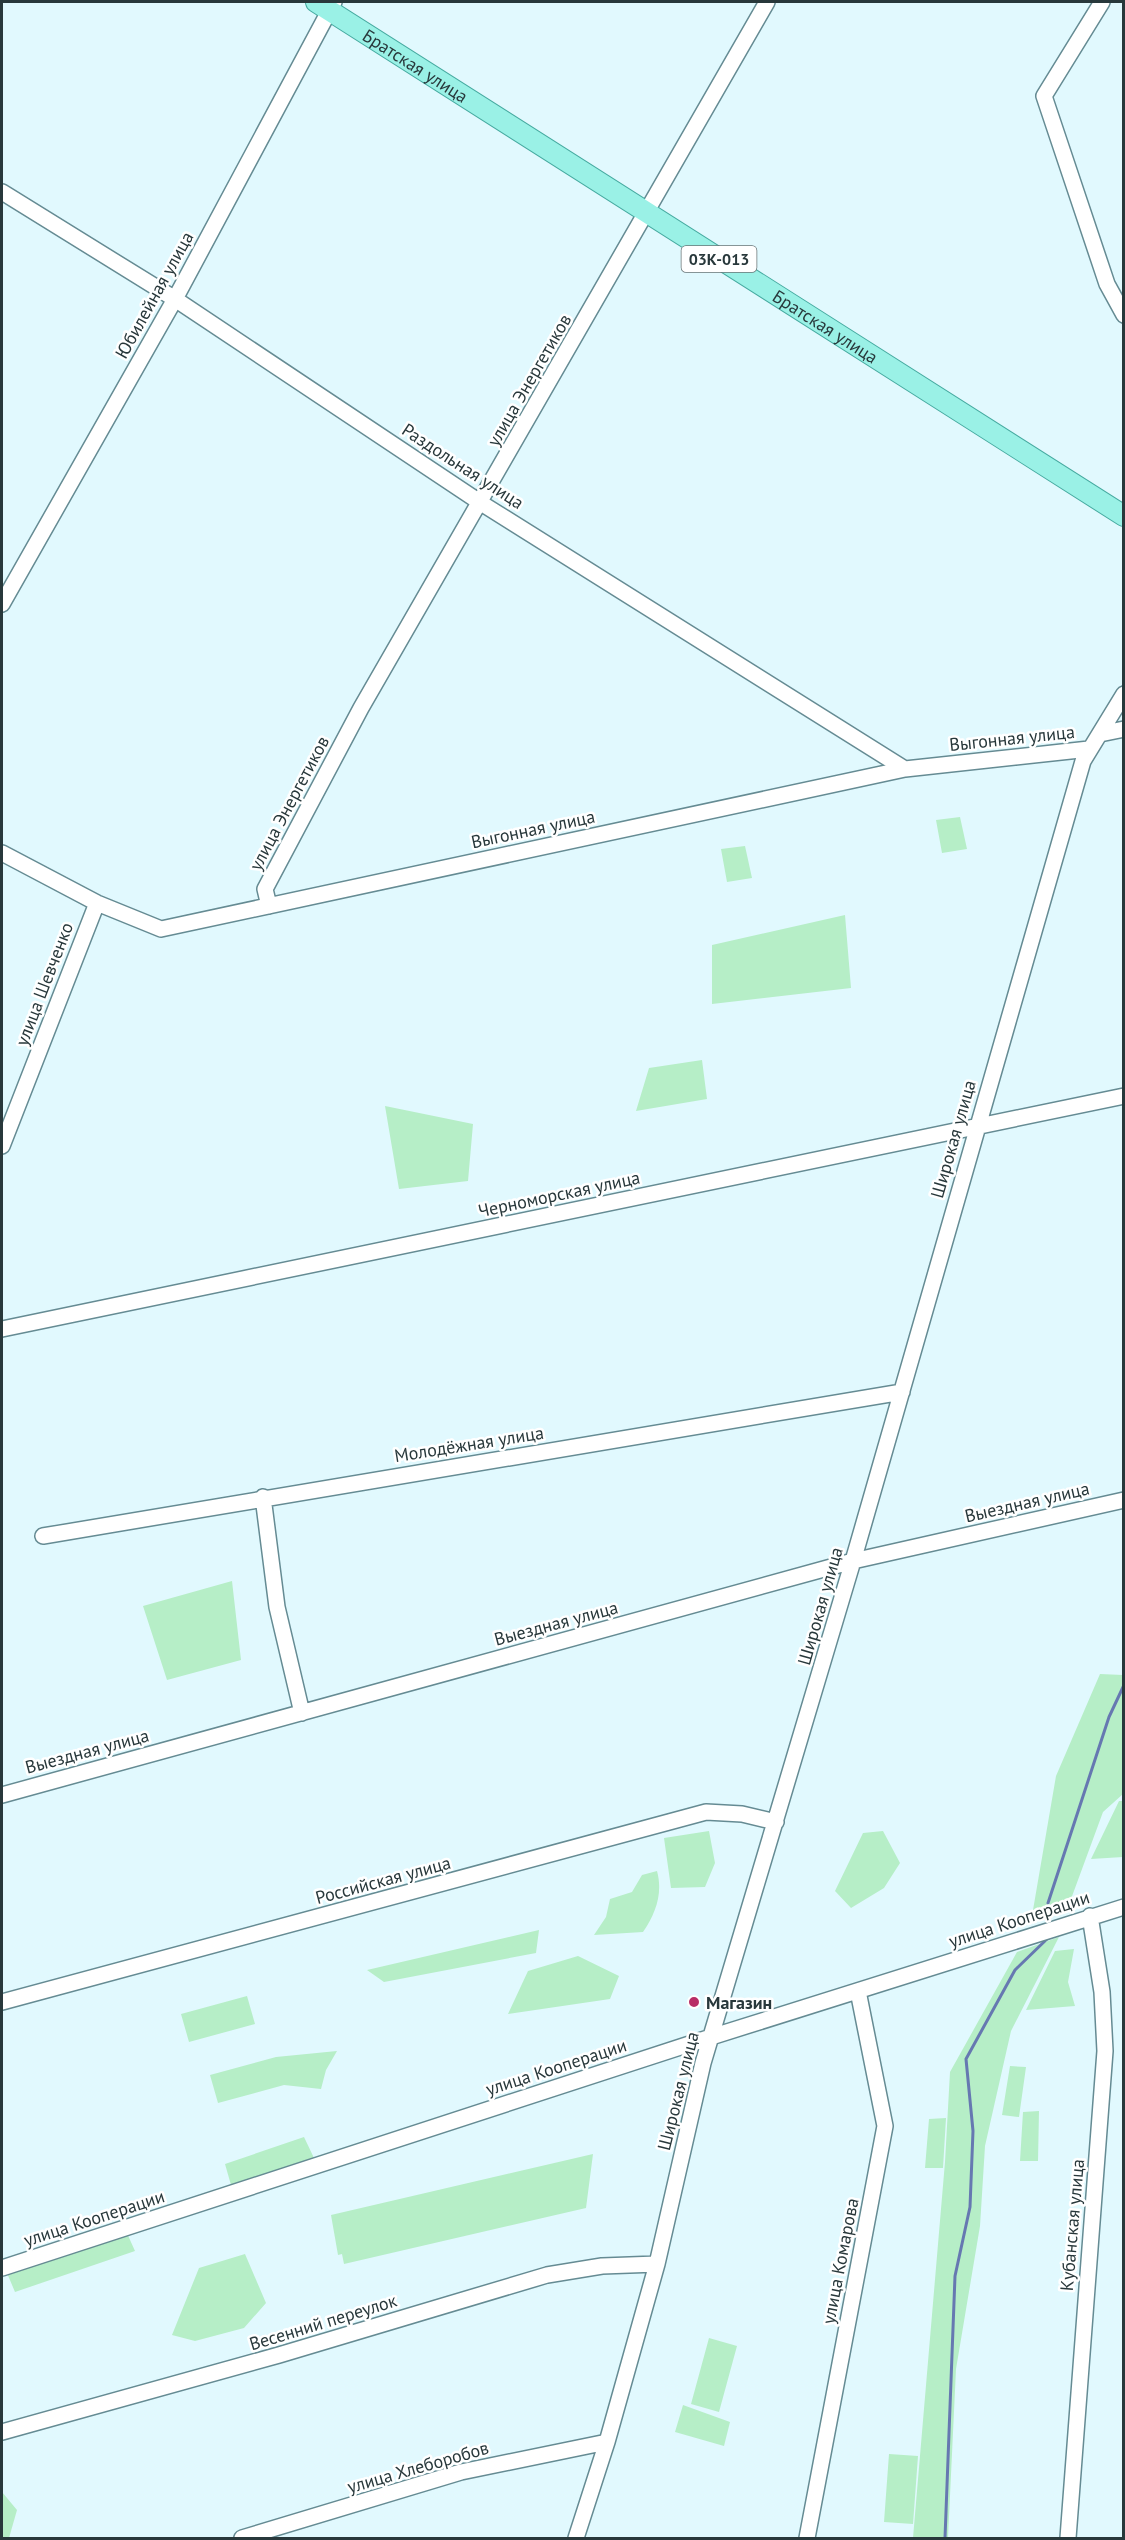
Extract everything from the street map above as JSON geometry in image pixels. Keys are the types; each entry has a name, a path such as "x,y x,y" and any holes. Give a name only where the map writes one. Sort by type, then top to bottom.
{"main road":[{"name":"Братская улица","path":"326,4 646,213 1124,516"}],"street":[{"name":"улица Энергетиков","path":"269,906 265,889 361,708 481,503 767,2"},
{"path":"1102,2 1044,96 1107,284 1124,315"},
{"name":"Юбилейная улица","path":"2,604 175,299 326,4"},
{"name":"Раздольная улица","path":"2,192 175,299 481,503 905,769"},
{"name":"Широкая улица","path":"576,2538 607,2442 657,2264 711,2037 853,1561 1083,761 1124,694"},
{"name":"Выгонная улица","path":"1100,734 1124,729"},
{"name":"Выгонная улица","path":"2,853 97,903 161,929 905,769 1089,749"},
{"name":"улица Шевченко","path":"2,1146 97,903"},
{"name":"Черноморская улица","path":"2,1329 1124,1096"},
{"name":"Молодёжная улица","path":"43,1536 263,1497 902,1392"},
{"path":"263,1497 277,1607 302,1713"},
{"name":"Выездная улица","path":"2,1795 853,1561 1124,1500"},
{"name":"Российская улица","path":"2,2002 706,1812 742,1814 776,1822"},
{"name":"улица Кооперации","path":"2,2268 711,2037 1124,1907"},
{"name":"Кубанская улица","path":"1068,2538 1105,2051 1102,1992 1090,1916"},
{"name":"улица Комарова","path":"807,2538 885,2126 858,1990"},
{"name":"Весенний переулок","path":"2,2432 189,2381 547,2275 602,2266 657,2264"},
{"name":"улица Хлеборобов","path":"242,2538 461,2472 607,2442"}],"green space":[{"path":"960,817 967,849 942,853 936,820"},
{"path":"745,846 752,878 727,882 721,849"},
{"path":"845,915 851,988 712,1004 712,945"},
{"path":"702,1060 707,1099 636,1111 649,1068"},
{"path":"385,1106 473,1124 468,1181 399,1189"},
{"path":"232,1581 241,1660 167,1680 143,1606"},
{"path":"1100,1674 1123,1675 1123,1794 1103,1812 1071,1899 1033,1910 1056,1776"},
{"path":"1119,1801 1123,1801 1123,1857 1091,1859"},
{"path":"709,1831 715,1863 705,1887 671,1888 664,1838"},
{"path":"883,1831 900,1863 884,1888 851,1908 835,1891 863,1833"},
{"path":"657,1871 659,1895 652,1918 643,1932 594,1935 606,1917 610,1899 632,1892 642,1875"},
{"path":"539,1930 536,1953 384,1982 367,1970"},
{"path":"1059,1937 1011,2031 985,2146 980,2226 956,2369 948,2538 913,2538 945,2162 950,2072 1017,1952"},
{"path":"1074,1949 1068,1982 1075,2006 1026,2010 1055,1951"},
{"path":"578,1956 619,1976 610,1999 508,2014 528,1971"},
{"path":"247,1996 255,2024 189,2042 181,2014"},
{"path":"337,2051 326,2070 321,2089 284,2085 218,2103 210,2075 276,2057"},
{"path":"1010,2066 1026,2067 1019,2117 1002,2115"},
{"path":"1039,2111 1038,2161 1020,2161 1023,2112"},
{"path":"946,2118 943,2168 925,2168 929,2119"},
{"path":"304,2137 314,2158 231,2185 225,2164"},
{"path":"593,2154 586,2208 344,2264 342,2254 338,2255 331,2215"},
{"path":"126,2231 135,2251 15,2292 7,2273"},
{"path":"245,2254 266,2303 244,2328 195,2341 172,2335 199,2268"},
{"path":"709,2338 737,2346 719,2412 691,2404"},
{"path":"683,2405 730,2422 724,2446 675,2432"},
{"path":"889,2454 918,2456 913,2524 884,2522"},
{"path":"2,2492 17,2510 9,2538 2,2538"}],"waterway":[{"path":"1048,1903 1109,1717 1124,1685"},
{"path":"945,2538 955,2276 970,2207 973,2131 966,2059 1015,1970 1048,1938"}],"place":[{"name":"Магазин","path":"694,2002"}]}
